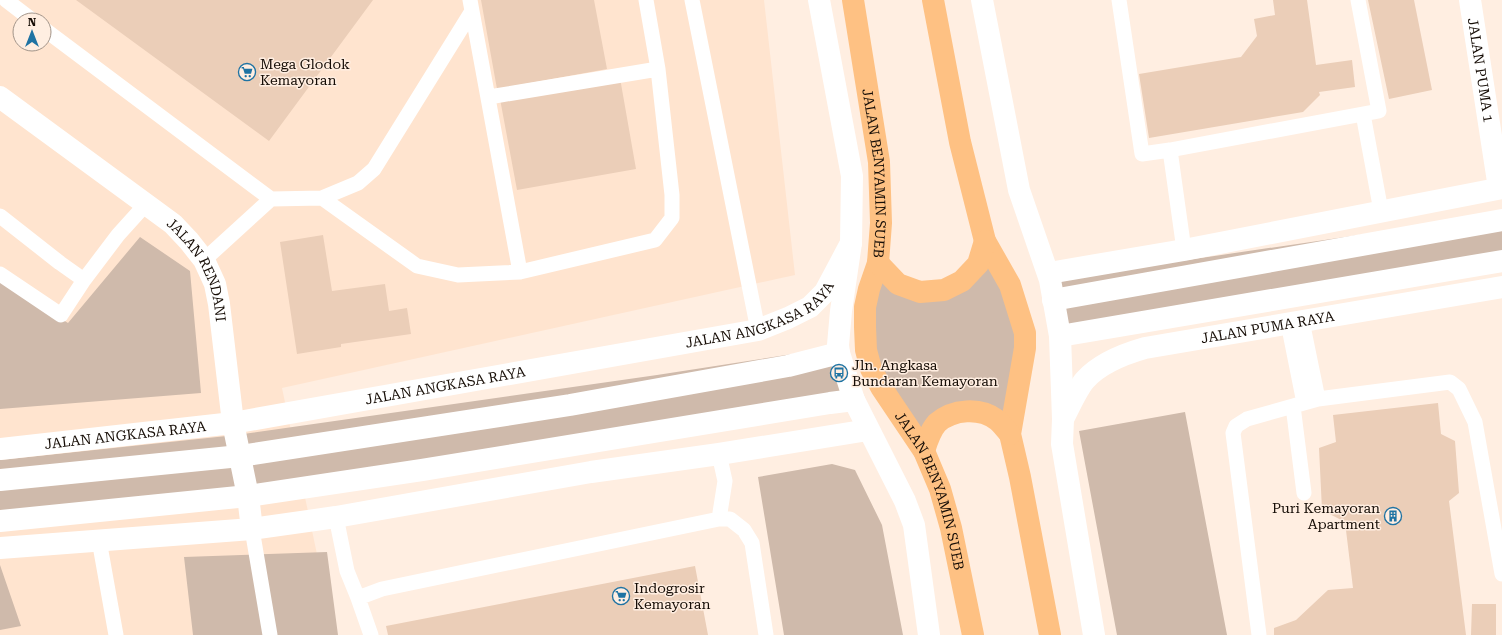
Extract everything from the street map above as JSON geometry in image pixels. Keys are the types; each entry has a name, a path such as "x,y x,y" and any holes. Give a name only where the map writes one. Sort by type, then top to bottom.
{"main road":[{"name":"JALAN BENYAMIN SUEB","path":"818,0 852,176 851,243 841,311 838,345 839,353 854,400 905,501 914,525 929,635"},
{"name":"JALAN BENYAMIN SUEB","path":"852,0 879,162 881,223 878,263 869,289 865,307 866,350 871,369 880,387 924,451 940,489 951,528 972,635"},
{"path":"933,0 960,142 985,241 1010,285 1025,333 1025,348 1010,434 1020,477 1050,635"},
{"path":"941,38 945,0"},
{"path":"982,0 1019,190 1049,273 1060,336 1063,419 1062,444 1094,635"},
{"name":"JALAN PUMA 1","path":"1470,0 1501,188"},
{"name":"JALAN RENDANI","path":"0,97 173,224 204,260 215,284 219,304 233,423 248,496 252,529"},
{"path":"1049,273 1184,250 1501,188"},
{"path":"1053,300 1502,220"},
{"path":"878,263 898,284 920,292 944,290 962,281 978,264 985,241"},
{"name":"JALAN ANGKASA RAYA","path":"0,449 233,423 758,330 810,307 825,292 851,243"},
{"name":"JALAN PUMA RAYA","path":"1060,336 1502,261"},
{"name":"JALAN PUMA RAYA","path":"1063,419 1085,380 1101,367 1122,355 1146,348 1502,287"},
{"path":"0,480 240,456 570,405 788,366 818,357 839,353"},
{"path":"818,357 829,367 835,382 835,389 830,403"},
{"path":"0,521 248,496 414,472 854,400"},
{"path":"924,451 928,436 937,424 947,416 964,411 985,413 998,420 1010,434"},
{"path":"0,548 252,529 336,517 591,472 719,454 868,430"},
{"path":"588,443 591,472"}],"lane":[{"path":"6,0 22,12"},
{"path":"322,198 417,266 458,275 520,272 655,240 672,218 672,195 658,69 646,0"},
{"path":"692,0 758,330"},
{"path":"1119,0 1142,154 1379,111 1358,0"},
{"path":"471,5 520,272"},
{"path":"52,35 271,199 322,198 358,183 374,169 471,5"},
{"path":"489,97 658,69"},
{"path":"1364,114 1382,211"},
{"path":"1170,150 1184,250"},
{"path":"204,260 271,199"},
{"path":"0,274 61,314 84,280 118,235 146,204"},
{"path":"0,216 84,280"},
{"path":"1295,322 1305,403 1304,492"},
{"path":"1259,635 1233,433 1236,426 1247,419 1305,403 1450,382 1460,389 1475,422 1502,574"},
{"path":"719,454 725,481 719,519"},
{"path":"336,517 347,571 371,635"},
{"path":"358,598 382,589 719,519 730,519 744,530 752,543 766,635"},
{"path":"252,529 270,635"},
{"path":"99,540 116,635"}],"shaded area":[{"path":"0,0 764,0 795,275 282,388 334,635 0,635"},
{"path":"1502,214 1502,260 1060,336 1050,280"},
{"path":"140,237 190,271 201,393 0,409 0,280 68,323"},
{"path":"985,241 1018,310 1010,434 964,411 924,451 866,350 878,263 898,284 944,290"},
{"path":"838,345 854,400 0,521 0,460 236,435 657,375 818,350"},
{"path":"1185,412 1227,635 1117,635 1079,431"},
{"path":"832,464 855,470 882,525 903,635 784,635 758,477"},
{"path":"327,552 338,635 193,635 184,557"},
{"path":"0,565 21,626 0,630"}],"building":[{"name":"Mega Glodok Kemayoran","path":"76,0 373,0 269,141"},
{"path":"481,0 594,0 607,69 497,89"},
{"path":"1273,0 1307,0 1316,65 1352,60 1355,87 1319,92 1320,95 1303,112 1149,138 1139,74 1241,57 1257,36 1254,19 1275,15"},
{"path":"1368,0 1414,0 1432,90 1389,99"},
{"path":"620,78 636,169 517,190 500,99"},
{"path":"323,235 332,291 385,284 389,311 407,308 411,334 341,344 341,347 297,354 280,242"},
{"name":"Puri Kemayoran Apartment","path":"1438,403 1441,434 1455,441 1459,493 1449,501 1466,635 1274,635 1274,628 1296,620 1328,590 1353,588 1345,522 1322,510 1319,448 1336,442 1333,415"},
{"name":"Indogrosir Kemayoran","path":"695,566 708,635 388,635 386,626"},
{"path":"1472,604 1496,604 1496,635 1471,635"}],"place":[{"name":"Mega Glodok Kemayoran","path":"247,72"},
{"name":"Jln. Angkasa Bundaran Kemayoran","path":"839,373"},
{"name":"Puri Kemayoran Apartment","path":"1393,516"},
{"name":"Indogrosir Kemayoran","path":"621,596"}]}
